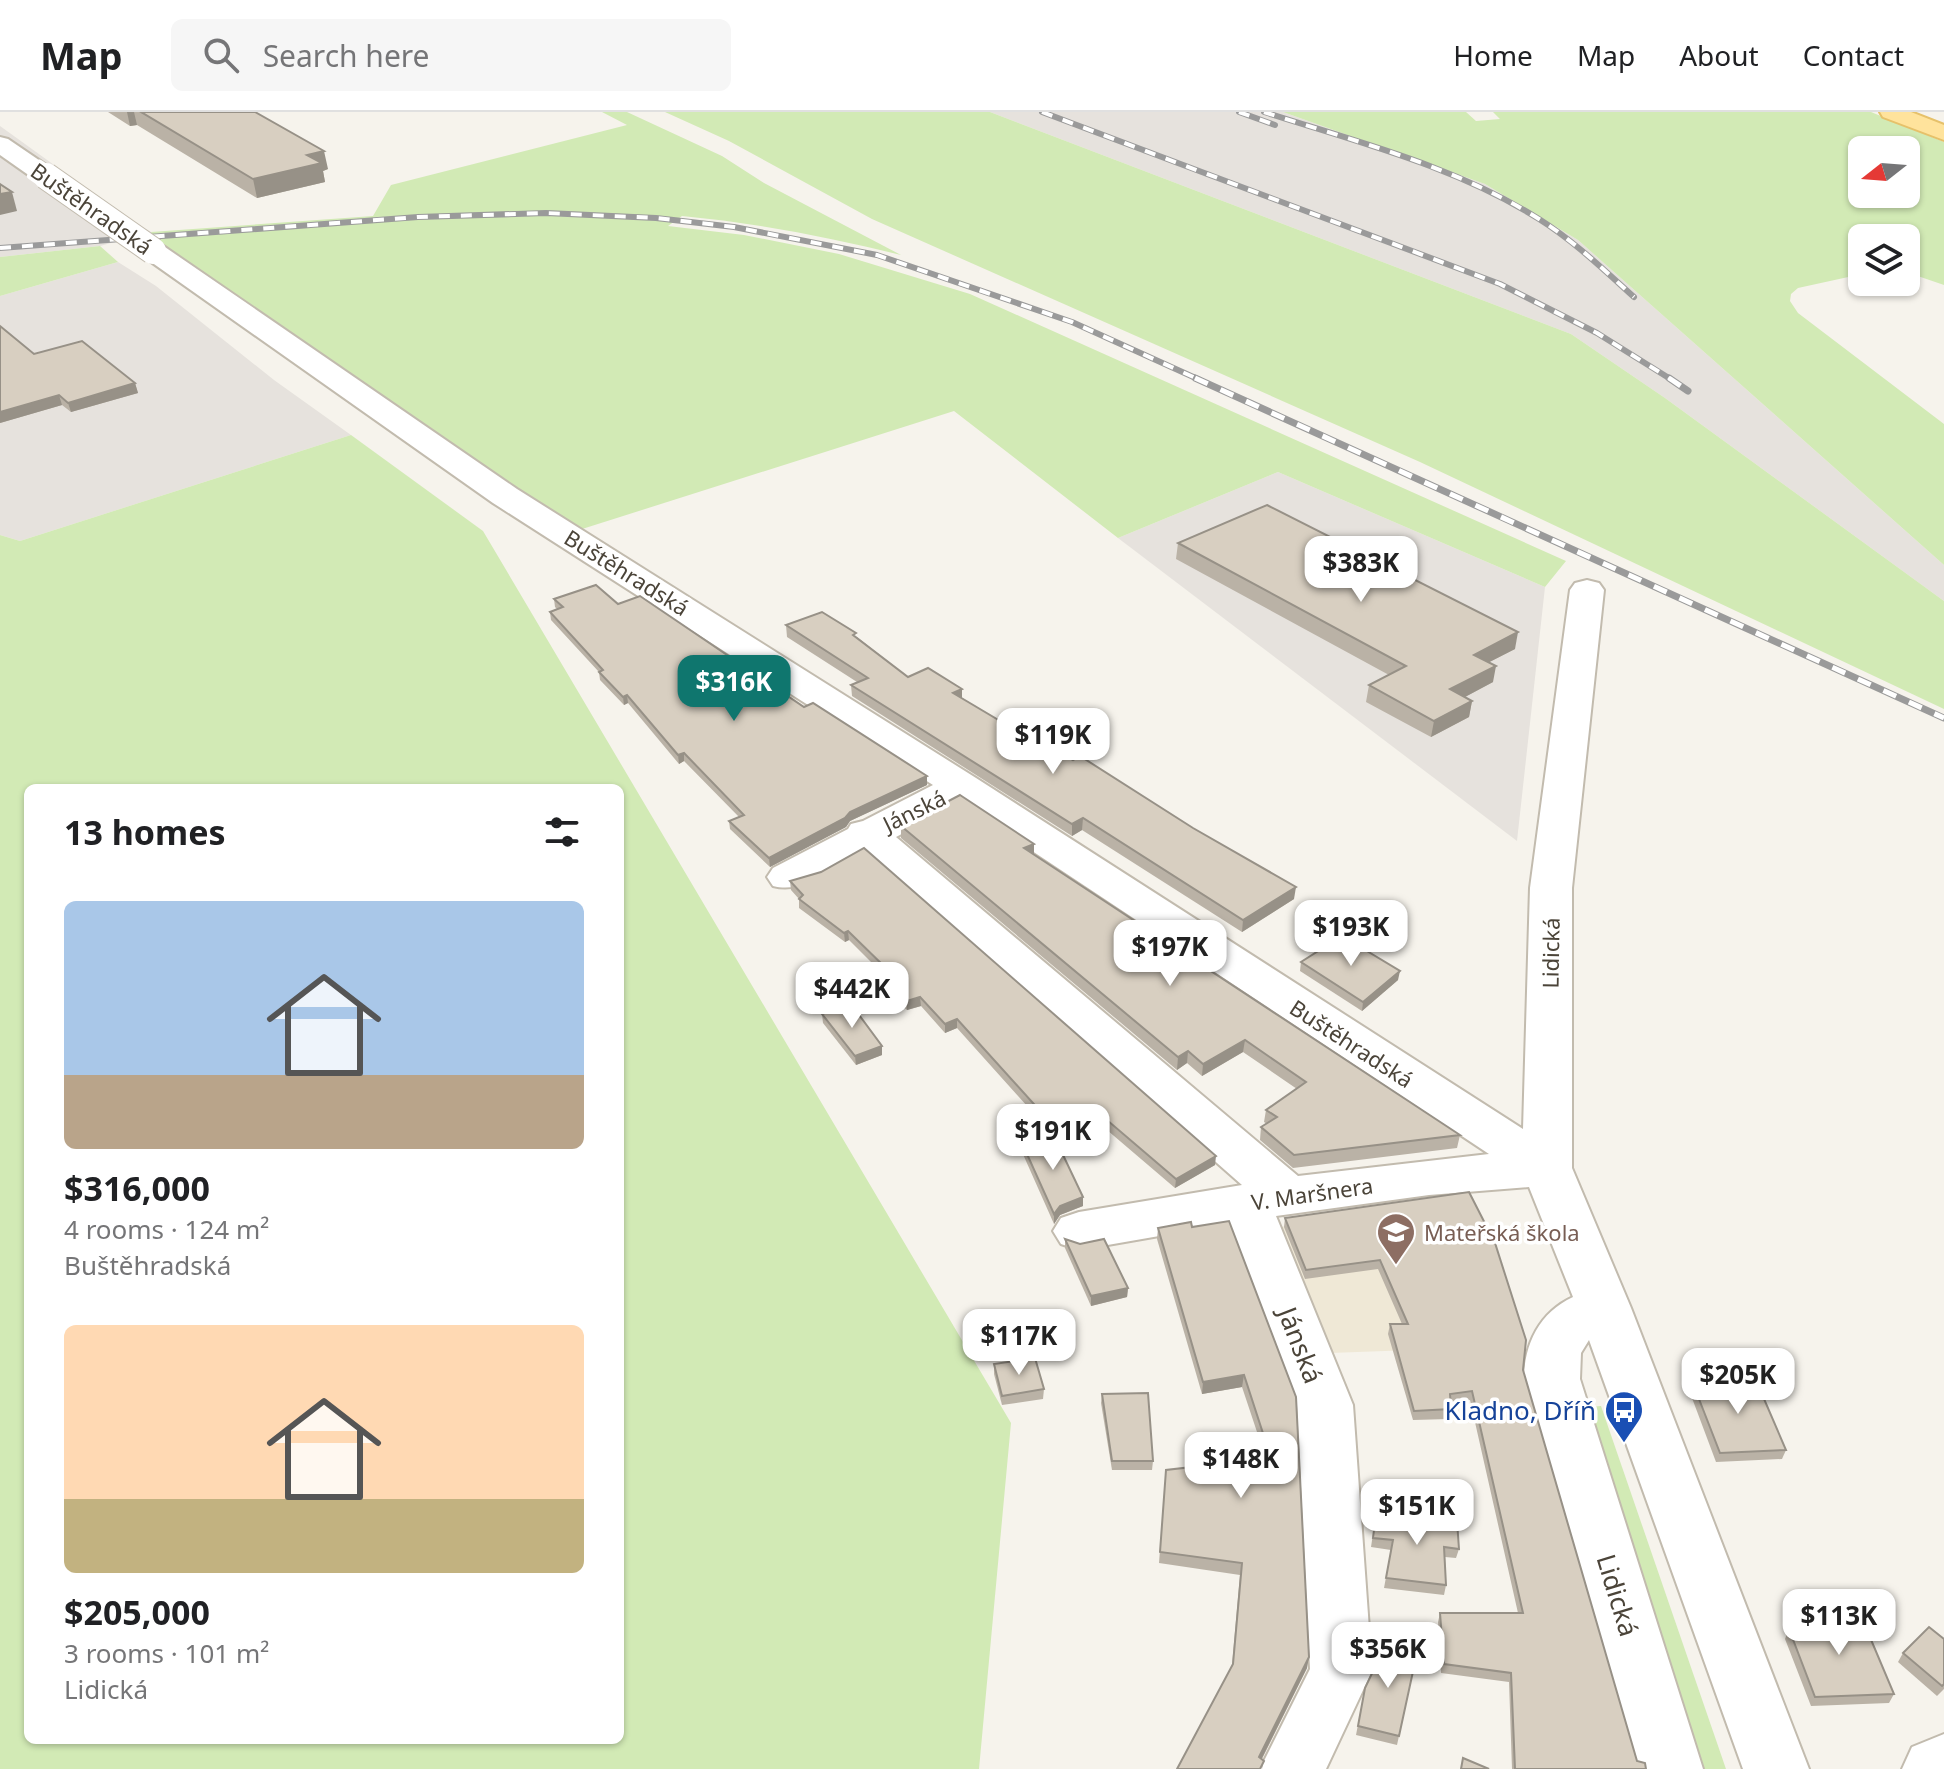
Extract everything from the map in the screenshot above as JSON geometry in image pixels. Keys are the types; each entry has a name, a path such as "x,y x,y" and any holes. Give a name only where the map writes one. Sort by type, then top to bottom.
{"main road":[{"path":"1891,112 1944,133"}],"street":[{"name":"Buštěhradská","path":"0,144 505,496 962,786 1547,1168"},
{"name":"Lidická","path":"1587,590 1551,888 1547,1168 1604,1308 1776,1769"},
{"name":"Jánská","path":"788,877 866,833 962,786"},
{"name":"Jánská","path":"866,833 1266,1200 1325,1405 1341,1671 1293,1769"},
{"name":"V. Maršnera","path":"1079,1231 1266,1200 1478,1171 1547,1168"},
{"name":"Lidická","path":"1604,1308 1588,1312 1566,1327 1551,1357 1552,1379 1670,1769"},
{"path":"1935,1769 1944,1764"}],"shaded area":[{"path":"990,112 1283,112 1485,184 1578,240 1944,565 1944,601 1665,398 1571,334"},
{"path":"0,126 151,232 100,246 0,257"},
{"path":"118,262 156,286 274,380 351,435 20,541 0,535 0,296"},
{"path":"1278,472 1545,587 1517,841 1118,538"},
{"name":"Mateřská škola","path":"1467,1202 1440,1349 1330,1353 1280,1227"}],"green space":[{"path":"602,112 627,112 722,156 764,183 901,255 792,231 710,219 682,216 668,226 744,235 839,254 970,294 1566,561 1545,587 1278,472 1118,538 954,411 579,530 154,242 151,232 373,216 391,185 627,125"},
{"path":"665,112 990,112 1571,334 1665,398 1944,601 1944,709 1420,462 872,219 729,141"},
{"path":"1283,112 1466,112 1476,121 1500,119 1493,112 1871,112 1944,142 1944,285 1920,277 1920,224 1848,224 1848,277 1798,288 1791,294 1790,301 1798,313 1944,424 1944,565 1578,240 1485,184"},
{"path":"100,246 118,262 0,296 0,257"},
{"path":"351,435 483,531 1011,1423 979,1769 0,1769 0,535 20,541"},
{"path":"1601,1406 1726,1769 1692,1769 1577,1408"}],"building":[{"path":"141,112 255,112 324,151 307,155 322,163 253,179"},
{"path":"0,184 12,192 0,194"},
{"path":"0,326 34,354 82,341 135,383 68,403 59,395 0,412"},
{"path":"1267,505 1518,632 1474,655 1496,666 1450,689 1472,701 1434,721 1369,685 1406,666 1178,543"},
{"path":"596,585 618,604 640,596 804,707 813,703 927,776 850,812 845,818 769,858 729,821 744,815 684,753 678,755 627,695 623,697 599,672 603,670 550,612 563,607 554,599"},
{"path":"822,612 856,633 853,635 908,677 928,668 962,689 953,693 1044,747 1047,745 1073,760 1080,756 1193,828 1296,887 1243,920 1083,818 1072,824 851,685 868,678 786,625"},
{"path":"960,795 1034,844 1024,848 1460,1135 1294,1155 1261,1127 1277,1117 1266,1110 1306,1082 1245,1040 1203,1064 1188,1051 1178,1057 901,826"},
{"path":"864,848 1216,1156 1176,1179 1107,1120 1061,1134 957,1019 945,1024 920,997 907,1001 883,979 893,975 848,931 844,933 799,899 803,895 790,881 821,872"},
{"path":"1342,936 1400,971 1363,1002 1301,962"},
{"path":"851,1004 882,1046 855,1056 822,1014"},
{"path":"1054,1136 1083,1197 1060,1206 1054,1214 1022,1143"},
{"path":"1469,1192 1495,1243 1526,1340 1523,1370 1637,1761 1645,1763 1646,1769 1515,1769 1511,1673 1444,1664 1440,1613 1523,1613 1472,1391 1450,1394 1451,1409 1414,1411 1390,1324 1408,1324 1380,1260 1306,1270 1285,1218"},
{"path":"1229,1221 1296,1397 1309,1657 1259,1757 1264,1761 1260,1769 1177,1769 1233,1664 1242,1563 1160,1552 1166,1470 1271,1458 1244,1375 1203,1382 1158,1228 1191,1222 1192,1227"},
{"path":"1065,1239 1080,1244 1104,1239 1128,1288 1091,1296"},
{"path":"1035,1358 1044,1389 1002,1396 994,1364"},
{"path":"1755,1378 1786,1450 1720,1453 1692,1381"},
{"path":"1148,1393 1153,1461 1112,1461 1102,1394"},
{"path":"1376,1514 1457,1521 1459,1549 1444,1547 1446,1585 1386,1578 1393,1540 1373,1538"},
{"path":"1861,1616 1894,1694 1815,1697 1789,1629 1797,1629 1793,1618"},
{"path":"1929,1627 1944,1639 1942,1686 1903,1653"},
{"path":"1376,1642 1417,1653 1399,1736 1358,1726 1365,1688 1377,1663"},
{"path":"1463,1758 1489,1769 1461,1769"}],"railway":[{"path":"1042,112 1500,284 1597,333 1671,379"},
{"path":"1239,112 1275,125"},
{"path":"1264,112 1405,157 1507,200 1564,237 1634,297"},
{"path":"0,248 418,217 546,213 656,218 734,227 877,255 1072,322 1200,380"},
{"path":"1195,378 1944,718"},
{"path":"1671,379 1688,391"}],"place":[{"name":"Mateřská škola","path":"1396,1266"},
{"name":"Kladno, Dříň","path":"1624,1444"}]}
